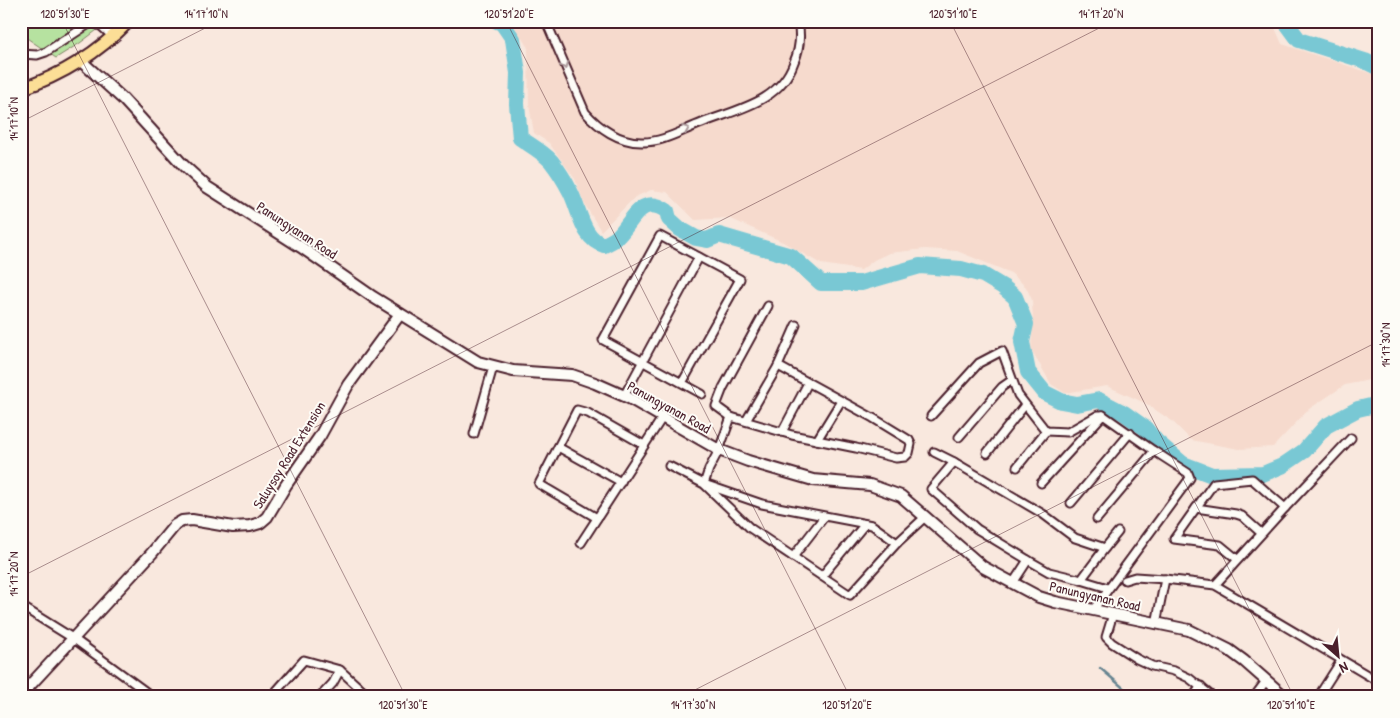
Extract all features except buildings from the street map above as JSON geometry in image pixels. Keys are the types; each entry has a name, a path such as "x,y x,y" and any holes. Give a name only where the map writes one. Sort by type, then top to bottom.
{"main road":[{"path":"21,89 57,75 81,61 113,37 129,21"}],"street":[{"path":"21,54 37,55 46,52 92,21 113,37"},
{"path":"546,21 586,112 594,122 608,132 625,140 641,142 670,136 761,100 775,91 787,78 798,51 800,36 798,21"},
{"name":"Panungyanan Road","path":"81,61 127,102 183,165 202,183 400,314 478,362 513,371 572,375 624,396 720,450 748,461 813,480 870,485 901,496 983,567 1012,583 1039,597 1055,602 1189,630 1214,642 1244,661 1285,697"},
{"path":"682,383 740,279 660,236 602,340 702,394"},
{"path":"624,396 700,257"},
{"path":"768,306 716,406 731,417 782,432 896,458 905,457 909,453 911,444 909,440 778,366"},
{"name":"Saluysoy Road Extension","path":"21,695 175,526 182,521 192,520 233,526 250,526 268,518 286,485 320,436 348,385 400,314"},
{"path":"746,421 778,366 796,325"},
{"path":"931,416 979,363 1002,351 1018,395 1046,431 1068,432 1098,415 1103,415 1154,452 1188,473 1190,478 1093,610"},
{"path":"474,434 493,367"},
{"path":"959,437 1002,387 1012,380"},
{"path":"782,432 808,383"},
{"path":"817,440 841,401"},
{"path":"987,453 1025,405"},
{"path":"598,518 539,484 577,410 588,414 644,445"},
{"path":"1041,483 1103,415"},
{"path":"704,484 709,469 720,450 731,417"},
{"path":"581,543 662,418"},
{"path":"1017,467 1046,431"},
{"path":"1071,504 1130,433"},
{"path":"1214,585 1351,438"},
{"path":"558,447 621,482"},
{"path":"934,452 1043,514 1075,538 1105,548"},
{"path":"1097,519 1154,452"},
{"path":"954,462 930,488 977,529 1049,572 1108,588"},
{"path":"669,466 704,484 762,504 872,525 897,543"},
{"path":"1237,559 1220,544 1174,539 1214,483 1252,478 1285,508"},
{"path":"704,484 750,528 850,594 897,543 925,517"},
{"path":"1196,508 1242,516 1261,533"},
{"path":"793,557 824,517"},
{"path":"822,576 865,524"},
{"path":"1081,580 1118,532"},
{"path":"1012,583 1028,560"},
{"path":"1125,580 1135,576 1214,585 1379,682"},
{"path":"1156,624 1165,579"},
{"path":"21,606 74,639 153,697"},
{"path":"1113,614 1106,632 1106,636 1112,643 1152,666 1174,671 1189,678 1213,697"},
{"path":"271,697 304,660 340,670 364,692 361,697"},
{"path":"1318,697 1341,661"},
{"path":"320,697 333,683 340,670"},
{"path":"1254,697 1266,681"},
{"path":"1193,697 1201,686"}],"shaded area":[{"path":"509,21 1272,21 1282,44 1379,76 1379,378 1345,385 1309,409 1273,447 1239,449 1191,440 1172,421 1145,403 1107,386 1065,393 1051,384 1031,349 1032,300 1026,287 1011,273 957,251 925,249 889,253 874,260 861,270 821,264 783,242 729,218 695,220 667,192 651,190 635,197 601,231 584,203 575,179 549,143 534,133 529,105 528,48 514,25"}],"green space":[{"path":"21,21 109,21 56,58 21,34"}],"waterway":[{"path":"497,21 502,23 513,39 518,73 517,104 520,138 551,161 570,191 582,223 591,237 597,242 604,245 615,239 637,213 649,205 657,206 667,211 669,219 680,229 696,238 707,240 719,235 791,256 821,283 861,283 920,266 961,269 983,275 1015,297 1026,324 1022,342 1028,372 1045,393 1061,401 1077,404 1099,400 1124,413 1145,428 1156,441 1183,464 1212,475 1263,474 1282,466 1304,451 1326,426 1358,409 1379,404"},
{"path":"1285,21 1299,40 1365,61 1379,68"},
{"path":"1100,668 1134,697"}]}
